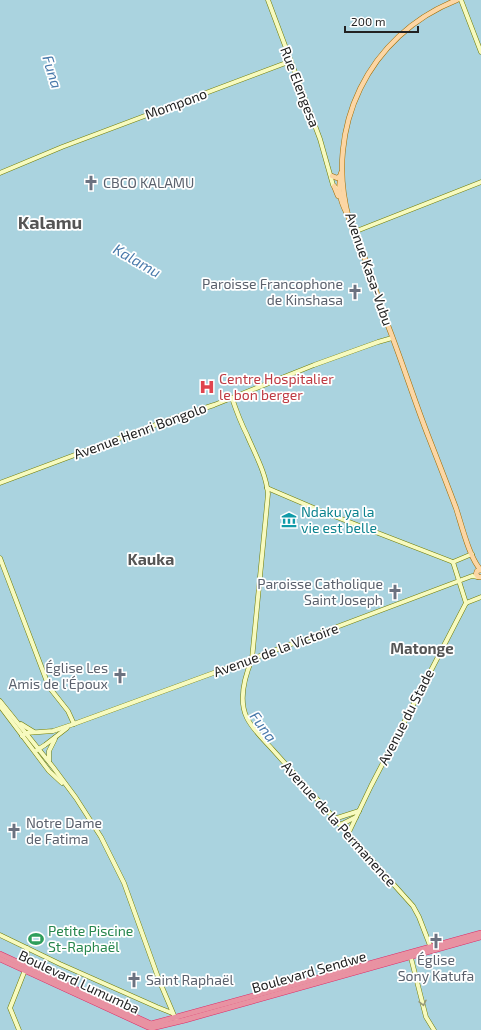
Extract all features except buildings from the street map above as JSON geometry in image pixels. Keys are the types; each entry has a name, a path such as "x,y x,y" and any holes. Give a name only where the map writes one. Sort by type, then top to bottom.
{"highway":[{"path":"430,948 481,933"},
{"path":"430,948 481,937"},
{"name":"Boulevard Sendwe","path":"163,1022 430,948"},
{"name":"Boulevard Lumumba","path":"0,954 26,968 153,1028 163,1022"},
{"name":"Boulevard Lumumba","path":"0,959 26,968"},
{"name":"Boulevard Sendwe","path":"153,1028 169,1024 175,1018"},
{"path":"166,1030 169,1024"}],"main road":[{"name":"Avenue Kasa-Vubu","path":"456,0 425,16 407,29 384,52 368,74 357,92 348,123 342,167 342,185 354,232 479,574"},
{"path":"342,167 340,176 342,185 339,191 342,204"},
{"path":"332,176 337,178 340,176"},
{"path":"334,186 350,220"}],"street":[{"name":"Rue Elengesa","path":"268,0 320,139 334,186"},
{"path":"461,0 481,52"},
{"name":"Mompono","path":"0,173 62,147 291,61"},
{"path":"332,176 342,185"},
{"path":"354,232 481,182"},
{"path":"334,186 345,194"},
{"name":"Avenue Henri Bongolo","path":"0,483 40,467 232,398 319,363 392,338"},
{"name":"Avenue de la Permanence","path":"232,398 245,432 260,463 268,488 252,659 248,668 244,689 243,703 247,718 273,750 334,819 342,825 348,834 416,912 430,948"},
{"path":"268,488 321,511 402,541 453,562 472,554"},
{"path":"0,558 49,687 68,711 72,725"},
{"path":"453,562 458,582 466,603 481,597"},
{"name":"Avenue de la Victoire","path":"72,725 479,574"},
{"name":"Avenue du Stade","path":"348,834 371,786 466,603"},
{"path":"244,662 248,668"},
{"path":"0,701 40,749 76,798 101,837 116,867 175,1018"},
{"path":"0,706 49,771 66,786"},
{"path":"16,720 35,732"},
{"path":"22,736 26,733 53,731 72,725"},
{"path":"33,750 40,749 72,725"},
{"path":"50,763 48,754 56,736"},
{"path":"334,819 359,811"},
{"path":"342,825 350,814"},
{"path":"342,825 357,817"},
{"path":"0,935 175,1018"},
{"path":"19,1030 10,1008 26,968 28,948"},
{"path":"410,954 426,1017 434,1030"}],"water":[{"name":"Funa","path":"0,0 481,0 481,1030 0,1030"}],"place":[{"name":"CBCO KALAMU","path":"91,183"},
{"name":"Paroisse Francophone de Kinshasa","path":"355,292"},
{"name":"Centre Hospitalier le bon berger","path":"207,387"},
{"name":"Ndaku ya la vie est belle","path":"289,520"},
{"name":"Paroisse Catholique Saint Joseph","path":"395,592"},
{"name":"Église Les Amis de l'Époux","path":"120,676"},
{"name":"Notre Dame de Fatima","path":"14,831"},
{"name":"Petite Piscine St-Raphaël","path":"36,939"},
{"name":"Église Sony Katufa","path":"436,941"},
{"name":"Saint Raphaël","path":"134,980"}],"district":[{"name":"Kalamu","path":"50,223"},
{"name":"Kauka","path":"151,559"},
{"name":"Matonge","path":"422,649"}]}
